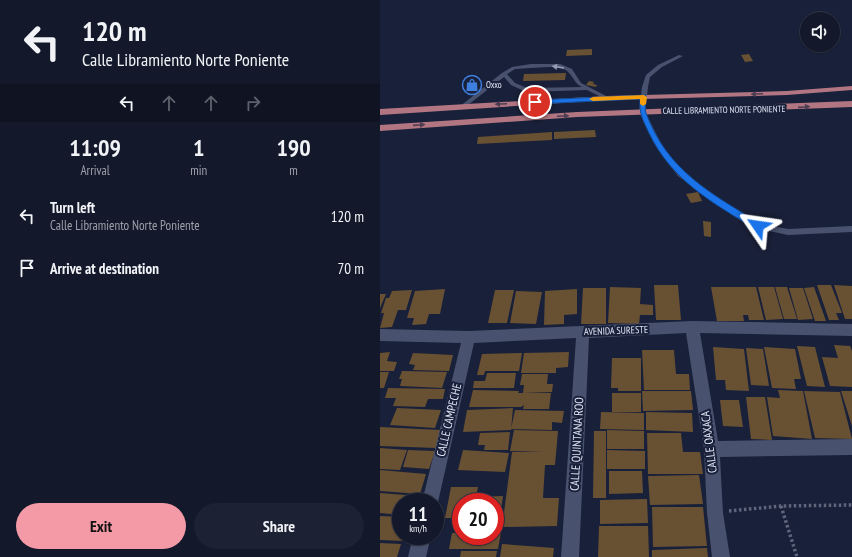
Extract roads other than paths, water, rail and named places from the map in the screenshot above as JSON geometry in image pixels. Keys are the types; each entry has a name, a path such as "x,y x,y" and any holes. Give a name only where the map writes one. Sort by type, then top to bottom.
{"highway":[{"name":"CALLE LIBRAMIENTO NORTE PONIENTE","path":"380,112 607,98 787,93 852,88"},
{"name":"CALLE LIBRAMIENTO NORTE PONIENTE","path":"380,128 497,119 642,112 781,109 852,104"}],"street":[{"name":"AVENIDA SURESTE","path":"380,336 469,337 692,327 852,330"},
{"name":"CALLE OAXACA","path":"692,327 712,449 715,513 721,557"},
{"name":"CALLE QUINTANA ROO","path":"570,557 583,331"},
{"name":"CALLE CAMPECHE","path":"432,493 469,337"},
{"path":"712,449 852,447"},
{"path":"417,557 420,545"}],"lane":[{"path":"681,56 660,66 648,76 642,112 660,148 680,174 716,200 758,226 788,232 852,229"},
{"path":"462,107 504,74 514,68 532,66 560,66 570,70 579,84 607,98"},
{"path":"504,74 514,84 526,90 587,89"}],"place":[{"name":"Oxxo","path":"472,85"}]}
